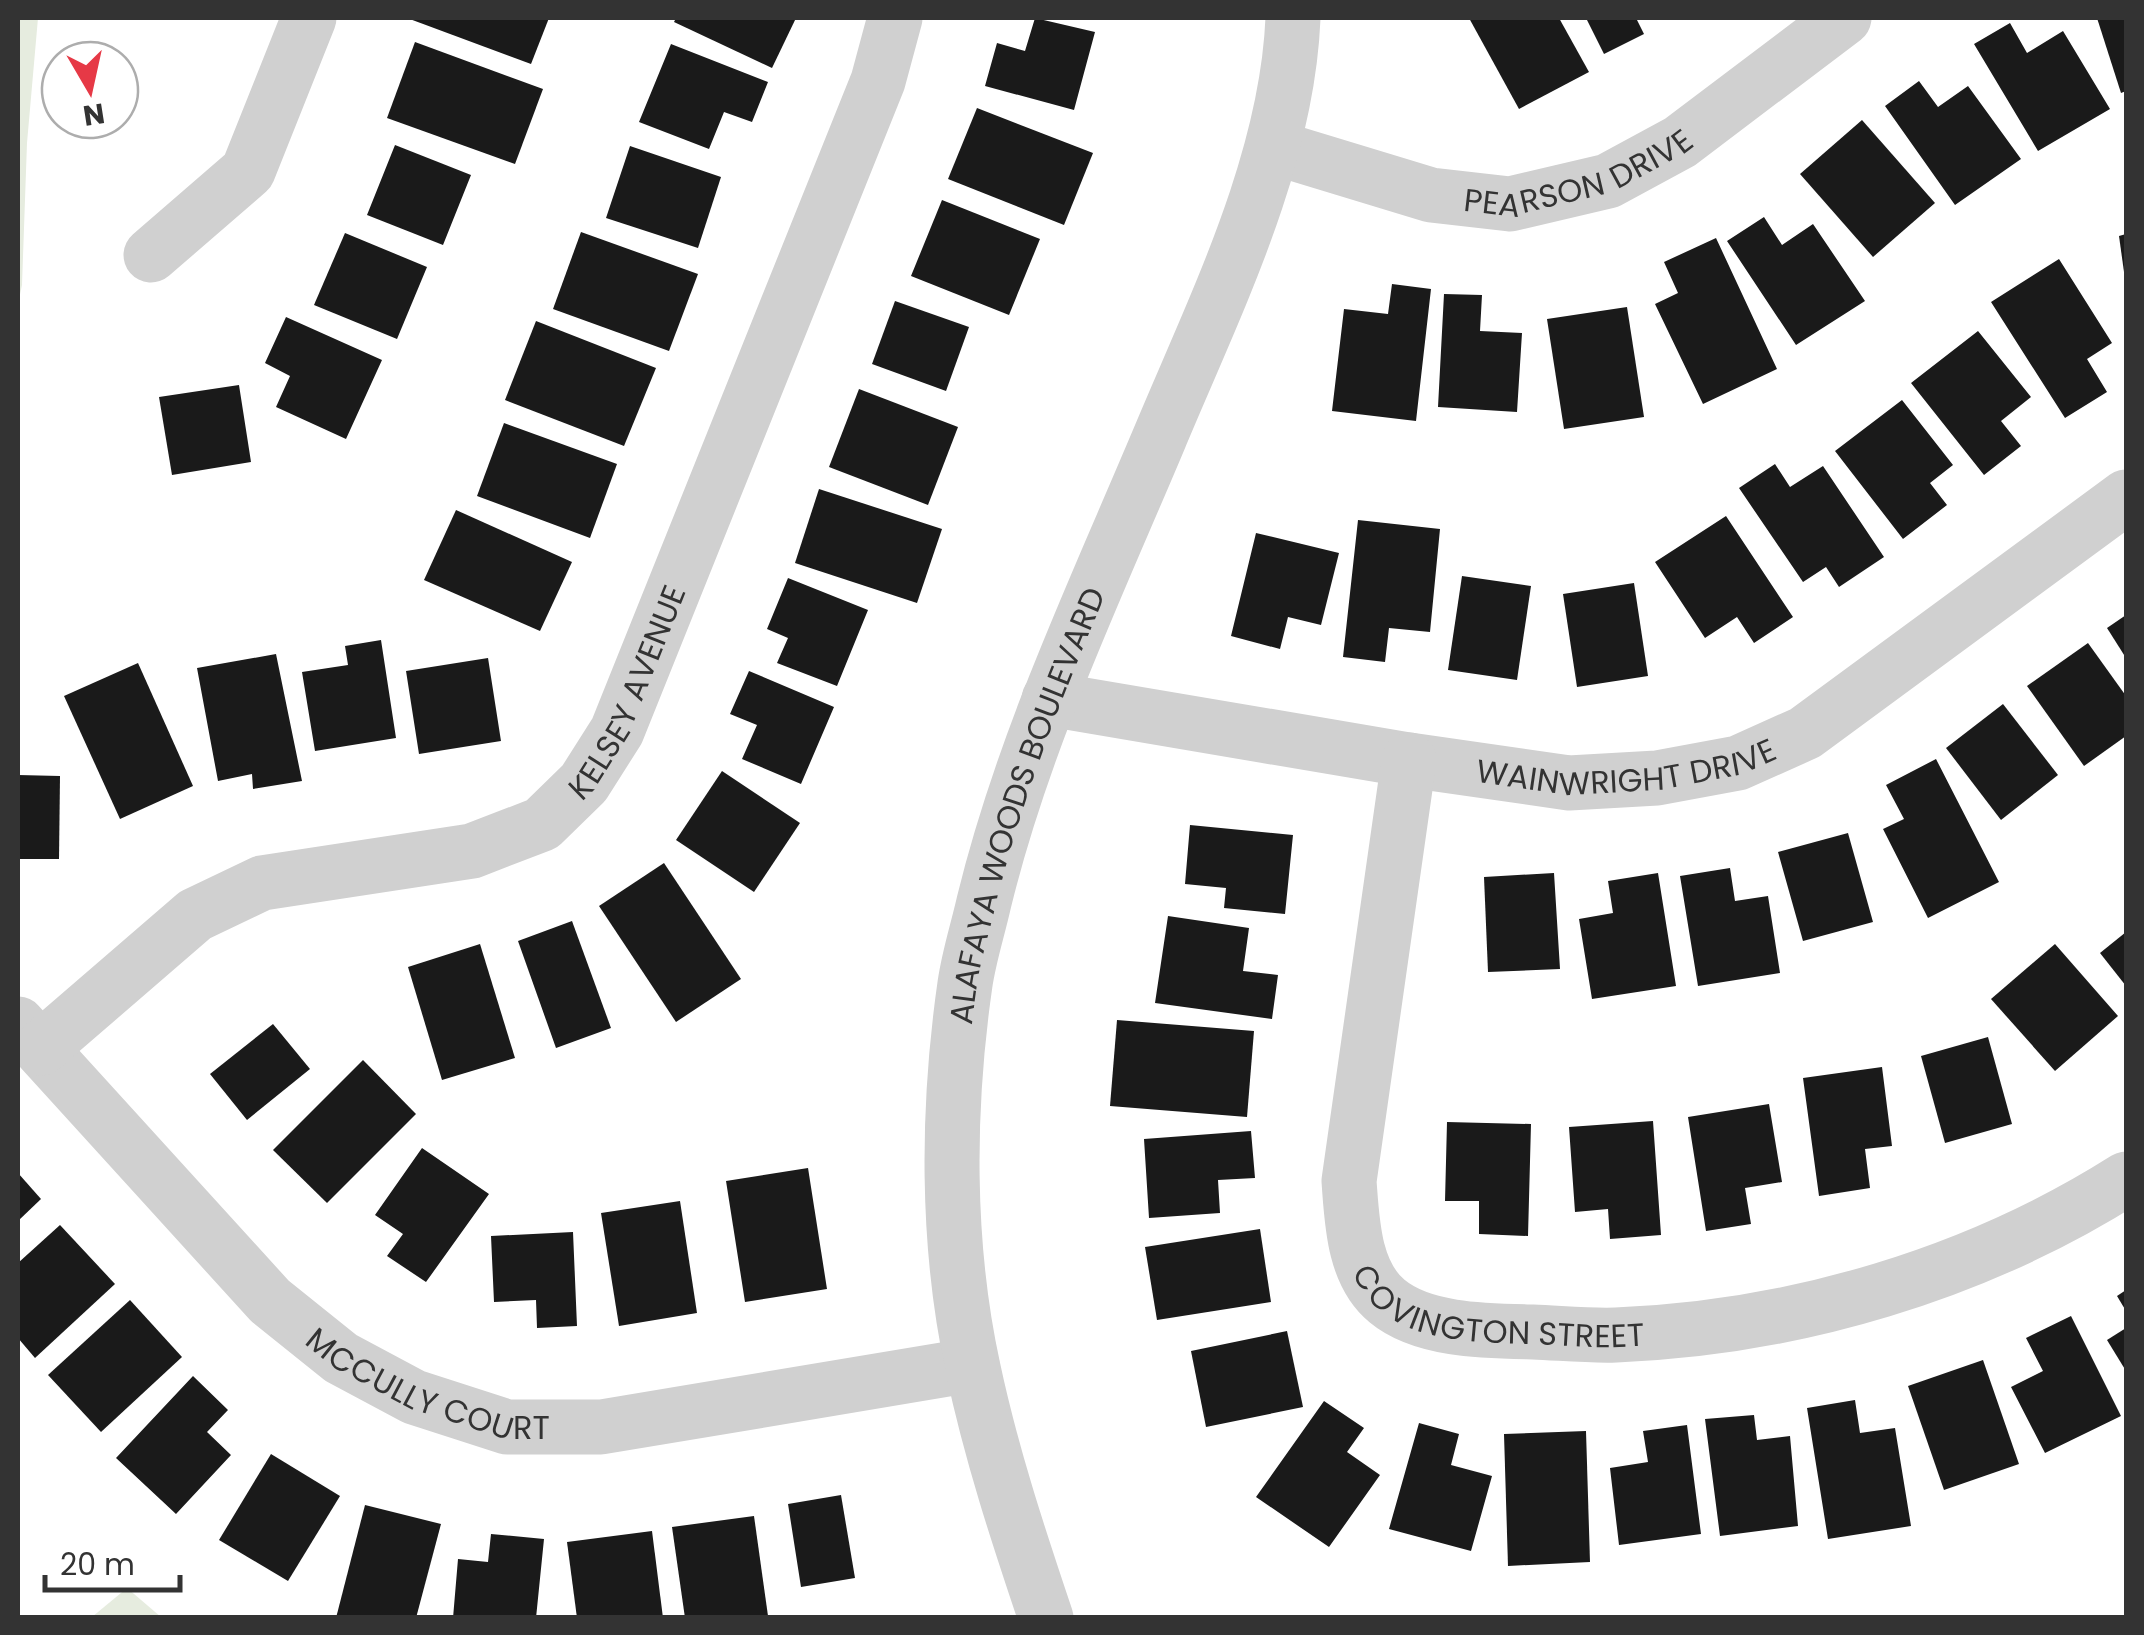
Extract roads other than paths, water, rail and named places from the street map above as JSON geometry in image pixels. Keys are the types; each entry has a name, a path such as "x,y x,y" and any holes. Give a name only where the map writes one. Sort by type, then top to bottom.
{"street":[{"path":"151,255 248,172 309,18"},
{"name":"KELSEY AVENUE","path":"29,1036 195,915 262,884 472,851 542,824 584,783 617,731 878,81 895,18"},
{"name":"ALAFAYA WOODS BOULEVARD","path":"1046,1618 1008,1509 972,1365 955,1240 953,1113 965,981 998,845 1049,700 1226,278 1272,147 1293,18"},
{"name":"PEARSON DRIVE","path":"1272,147 1430,195 1510,204 1608,180 1680,142 1844,18"},
{"name":"WAINWRIGHT DRIVE","path":"1049,700 1569,783 1657,778 1738,763 1804,733 2126,498"},
{"name":"COVINGTON STREET","path":"1409,760 1350,1180 1352,1231 1368,1274 1386,1300 1422,1320 1498,1331 1616,1335 1720,1324 1837,1304 1952,1268 2074,1212 2126,1179"},
{"name":"MCCULLY COURT","path":"29,1036 270,1301 341,1358 414,1397 507,1426 602,1428 972,1365"}]}
